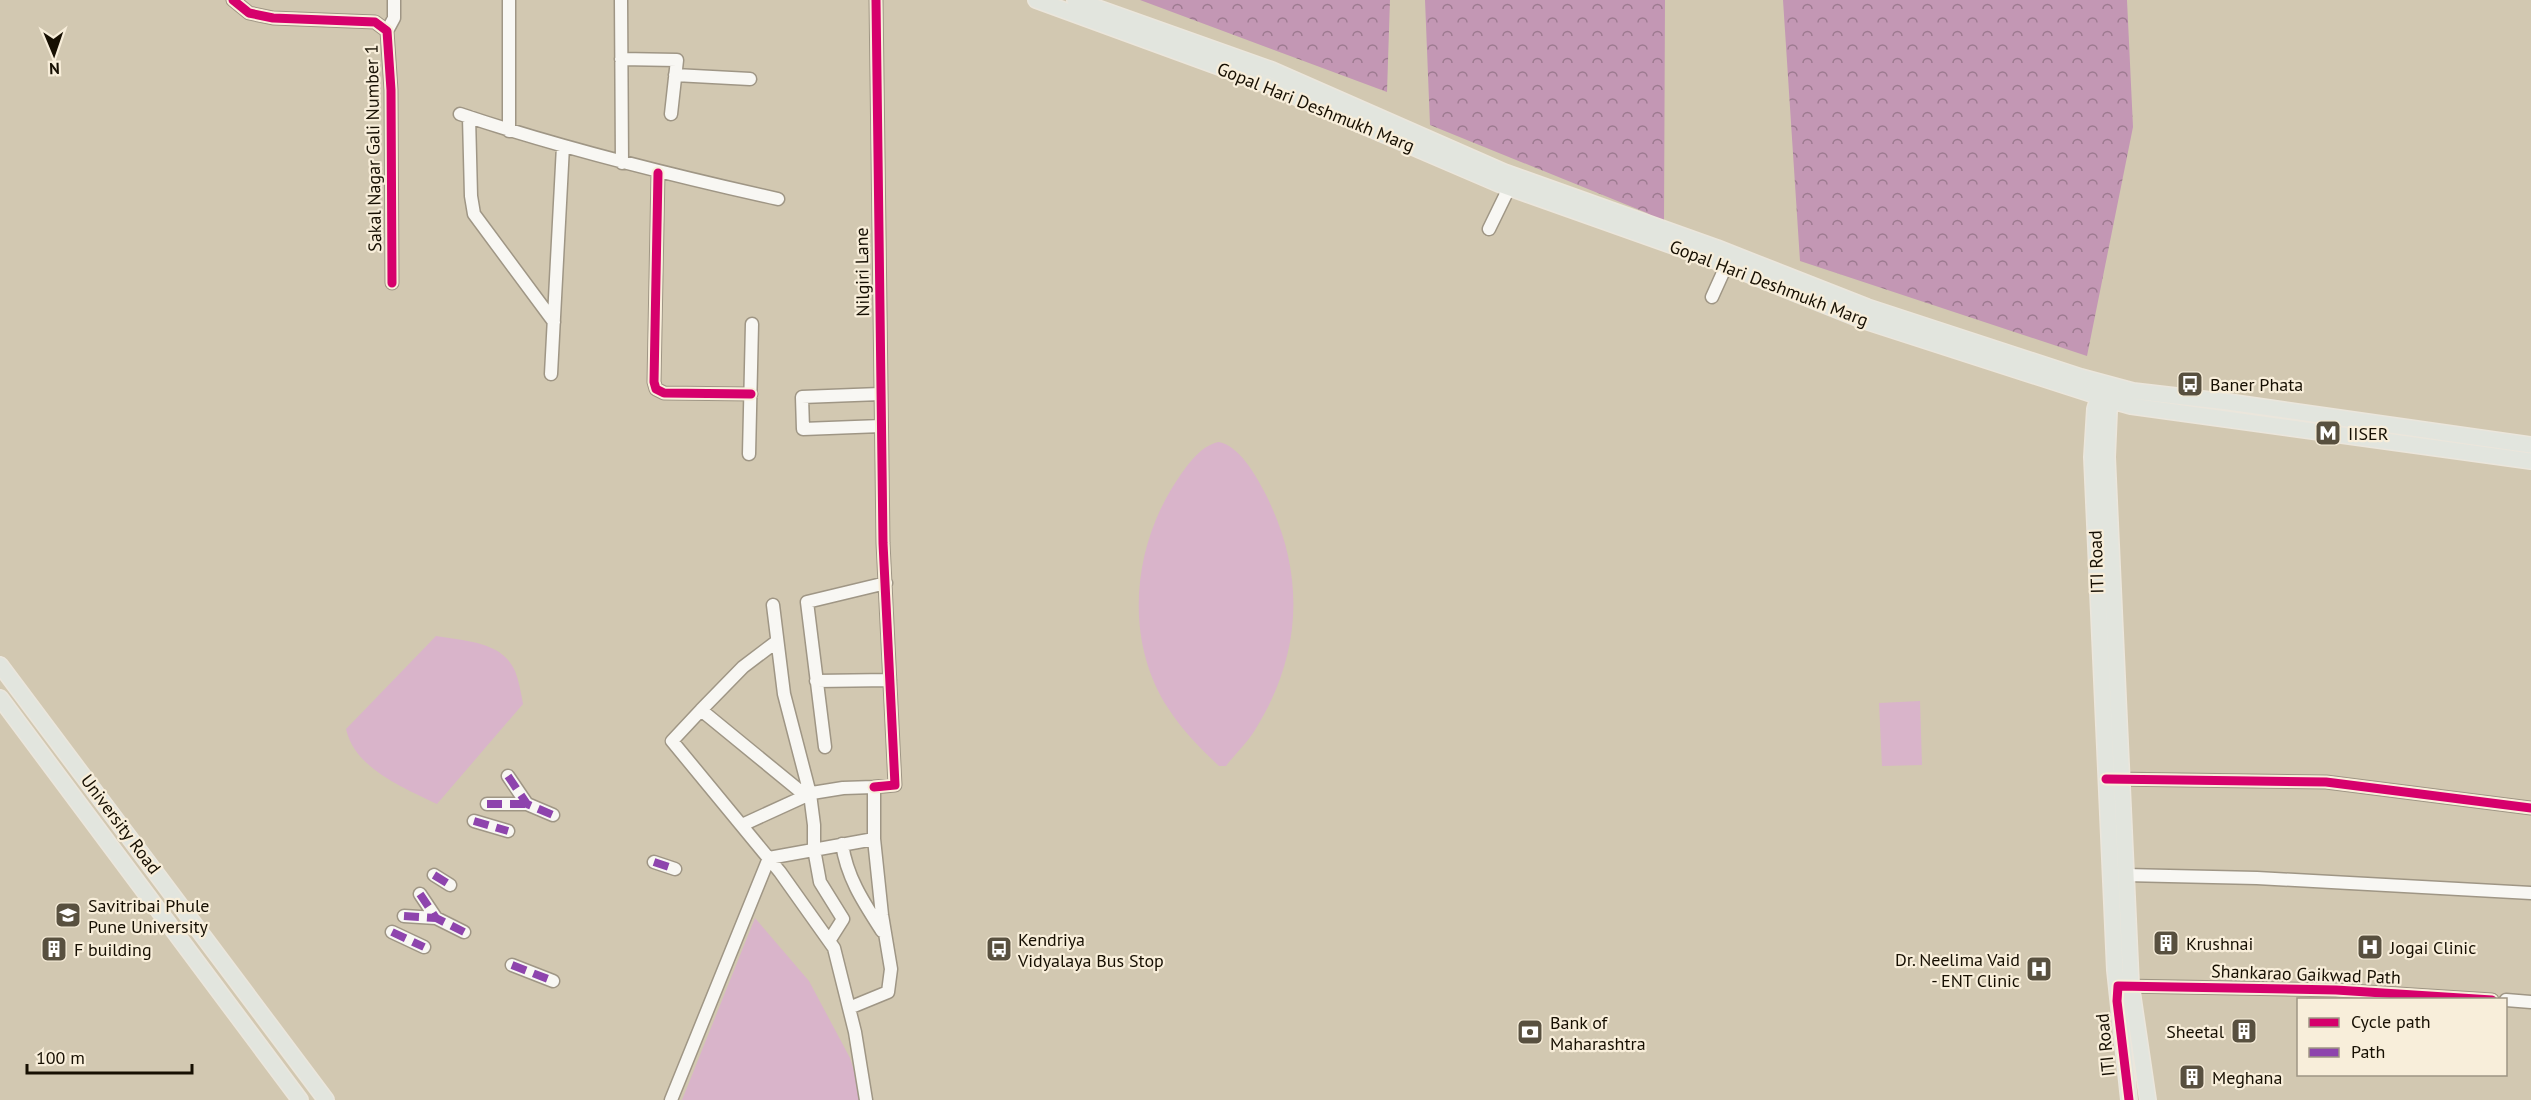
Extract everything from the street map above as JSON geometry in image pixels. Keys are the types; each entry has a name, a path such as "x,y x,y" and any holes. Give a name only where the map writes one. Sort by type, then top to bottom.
{"main road":[{"name":"Gopal Hari Deshmukh Marg","path":"1036,0 1244,68 1272,70 1504,172 1717,248 1867,307 2108,392 2142,407 2531,461"},
{"name":"Gopal Hari Deshmukh Marg","path":"1075,0 1244,68 1509,188 1726,266 1862,320 2108,392 2531,445"},
{"name":"ITI Road","path":"2108,392 2110,700 2113,779 2125,986 2148,1100"},
{"name":"University Road","path":"0,665 326,1100"},
{"name":"University Road","path":"0,698 300,1100"},
{"name":"ITI Road","path":"2113,779 2125,875 2125,986 2117,1001 2129,1100"}],"street":[{"name":"Sakal Nagar Gali Number 1","path":"233,0 249,13 273,18 375,22 387,31 391,90 392,283"},
{"path":"387,31 394,18 394,0"},
{"path":"509,0 509,131"},
{"path":"621,0 622,163"},
{"name":"Nilgiri Lane","path":"874,787 895,785 883,543 876,0"},
{"path":"621,58 677,60 671,114"},
{"path":"675,75 750,79"},
{"path":"554,322 474,213 465,116 509,131 658,173 778,199"},
{"path":"551,374 563,146"},
{"path":"658,173 654,382 656,389 664,393 751,394"},
{"path":"1490,229 1509,188"},
{"path":"1712,297 1726,266"},
{"path":"749,454 752,324"},
{"path":"880,394 802,396 803,429 881,426"},
{"path":"825,747 807,602 886,583"},
{"path":"773,605 784,694 814,825 814,849 820,882 843,919 829,941"},
{"path":"776,642 743,667 672,741 769,858 834,948 855,1032 866,1100"},
{"path":"816,681 891,680"},
{"path":"701,710 808,795"},
{"path":"508,776 526,804"},
{"path":"2113,779 2326,782 2531,808"},
{"path":"742,825 808,795 843,788 874,787 874,839 891,969 888,992 849,1008"},
{"path":"487,804 526,804 553,815"},
{"path":"474,821 508,831"},
{"path":"769,858 874,839"},
{"path":"842,844 846,866 859,896 886,937"},
{"path":"671,1100 769,858"},
{"path":"654,862 675,869"},
{"path":"434,875 450,885"},
{"path":"2125,875 2257,878 2531,893"},
{"path":"420,894 436,918"},
{"path":"404,916 436,918 464,932"},
{"path":"392,932 424,947"},
{"path":"512,964 553,981"},
{"name":"Shankarao Gaikwad Path","path":"2125,986 2336,990 2475,998"},
{"path":"2507,1000 2531,1002"}],"shaded area":[{"path":"1219,442 1233,449 1246,462 1264,491 1278,521 1287,552 1292,582 1293,612 1290,642 1283,672 1271,701 1252,735 1226,766 1219,766 1185,731 1168,708 1154,682 1145,655 1140,627 1139,598 1148,541 1159,513 1172,488 1192,460 1205,448"},
{"path":"436,636 481,644 501,654 515,671 523,704 437,804 382,776 359,755 346,729"},
{"path":"1920,701 1922,765 1882,766 1879,703"},
{"path":"755,918 809,981 850,1058 863,1100 682,1100"}],"green space":[{"path":"1140,0 1390,0 1387,92"},
{"path":"1425,0 1665,0 1664,223 1647,213 1430,125"},
{"path":"1783,0 2127,0 2133,127 2087,356 1800,261"}],"marked path":[{"path":"508,776 527,804 553,815"},
{"path":"487,804 527,804"},
{"path":"474,821 508,831"},
{"path":"654,862 675,869"},
{"path":"434,875 450,885"},
{"path":"420,894 436,918 464,932"},
{"path":"404,916 436,918"},
{"path":"392,932 424,947"},
{"path":"512,965 553,981"}],"cycle path":[{"path":"233,0 249,13 273,18 375,22 387,31 391,90 392,283"},
{"path":"874,787 895,785 883,543 876,0"},
{"path":"658,173 654,382 656,389 664,393 751,394"},
{"path":"2106,779 2326,782 2531,808"},
{"path":"2129,1100 2117,1001 2118,986 2336,990 2461,998"}],"place":[{"name":"Baner Phata","path":"2190,384"},
{"name":"IISER","path":"2328,433"},
{"name":"Savitribai Phule Pune University","path":"68,915"},
{"name":"Krushnai","path":"2166,943"},
{"name":"Jogai Clinic","path":"2370,947"},
{"name":"F building","path":"54,949"},
{"name":"Kendriya Vidyalaya Bus Stop","path":"999,949"},
{"name":"Dr. Neelima Vaid - ENT Clinic","path":"2039,969"},
{"name":"Sheetal","path":"2244,1031"},
{"name":"Bank of Maharashtra","path":"1530,1032"},
{"name":"Meghana","path":"2192,1077"}]}
